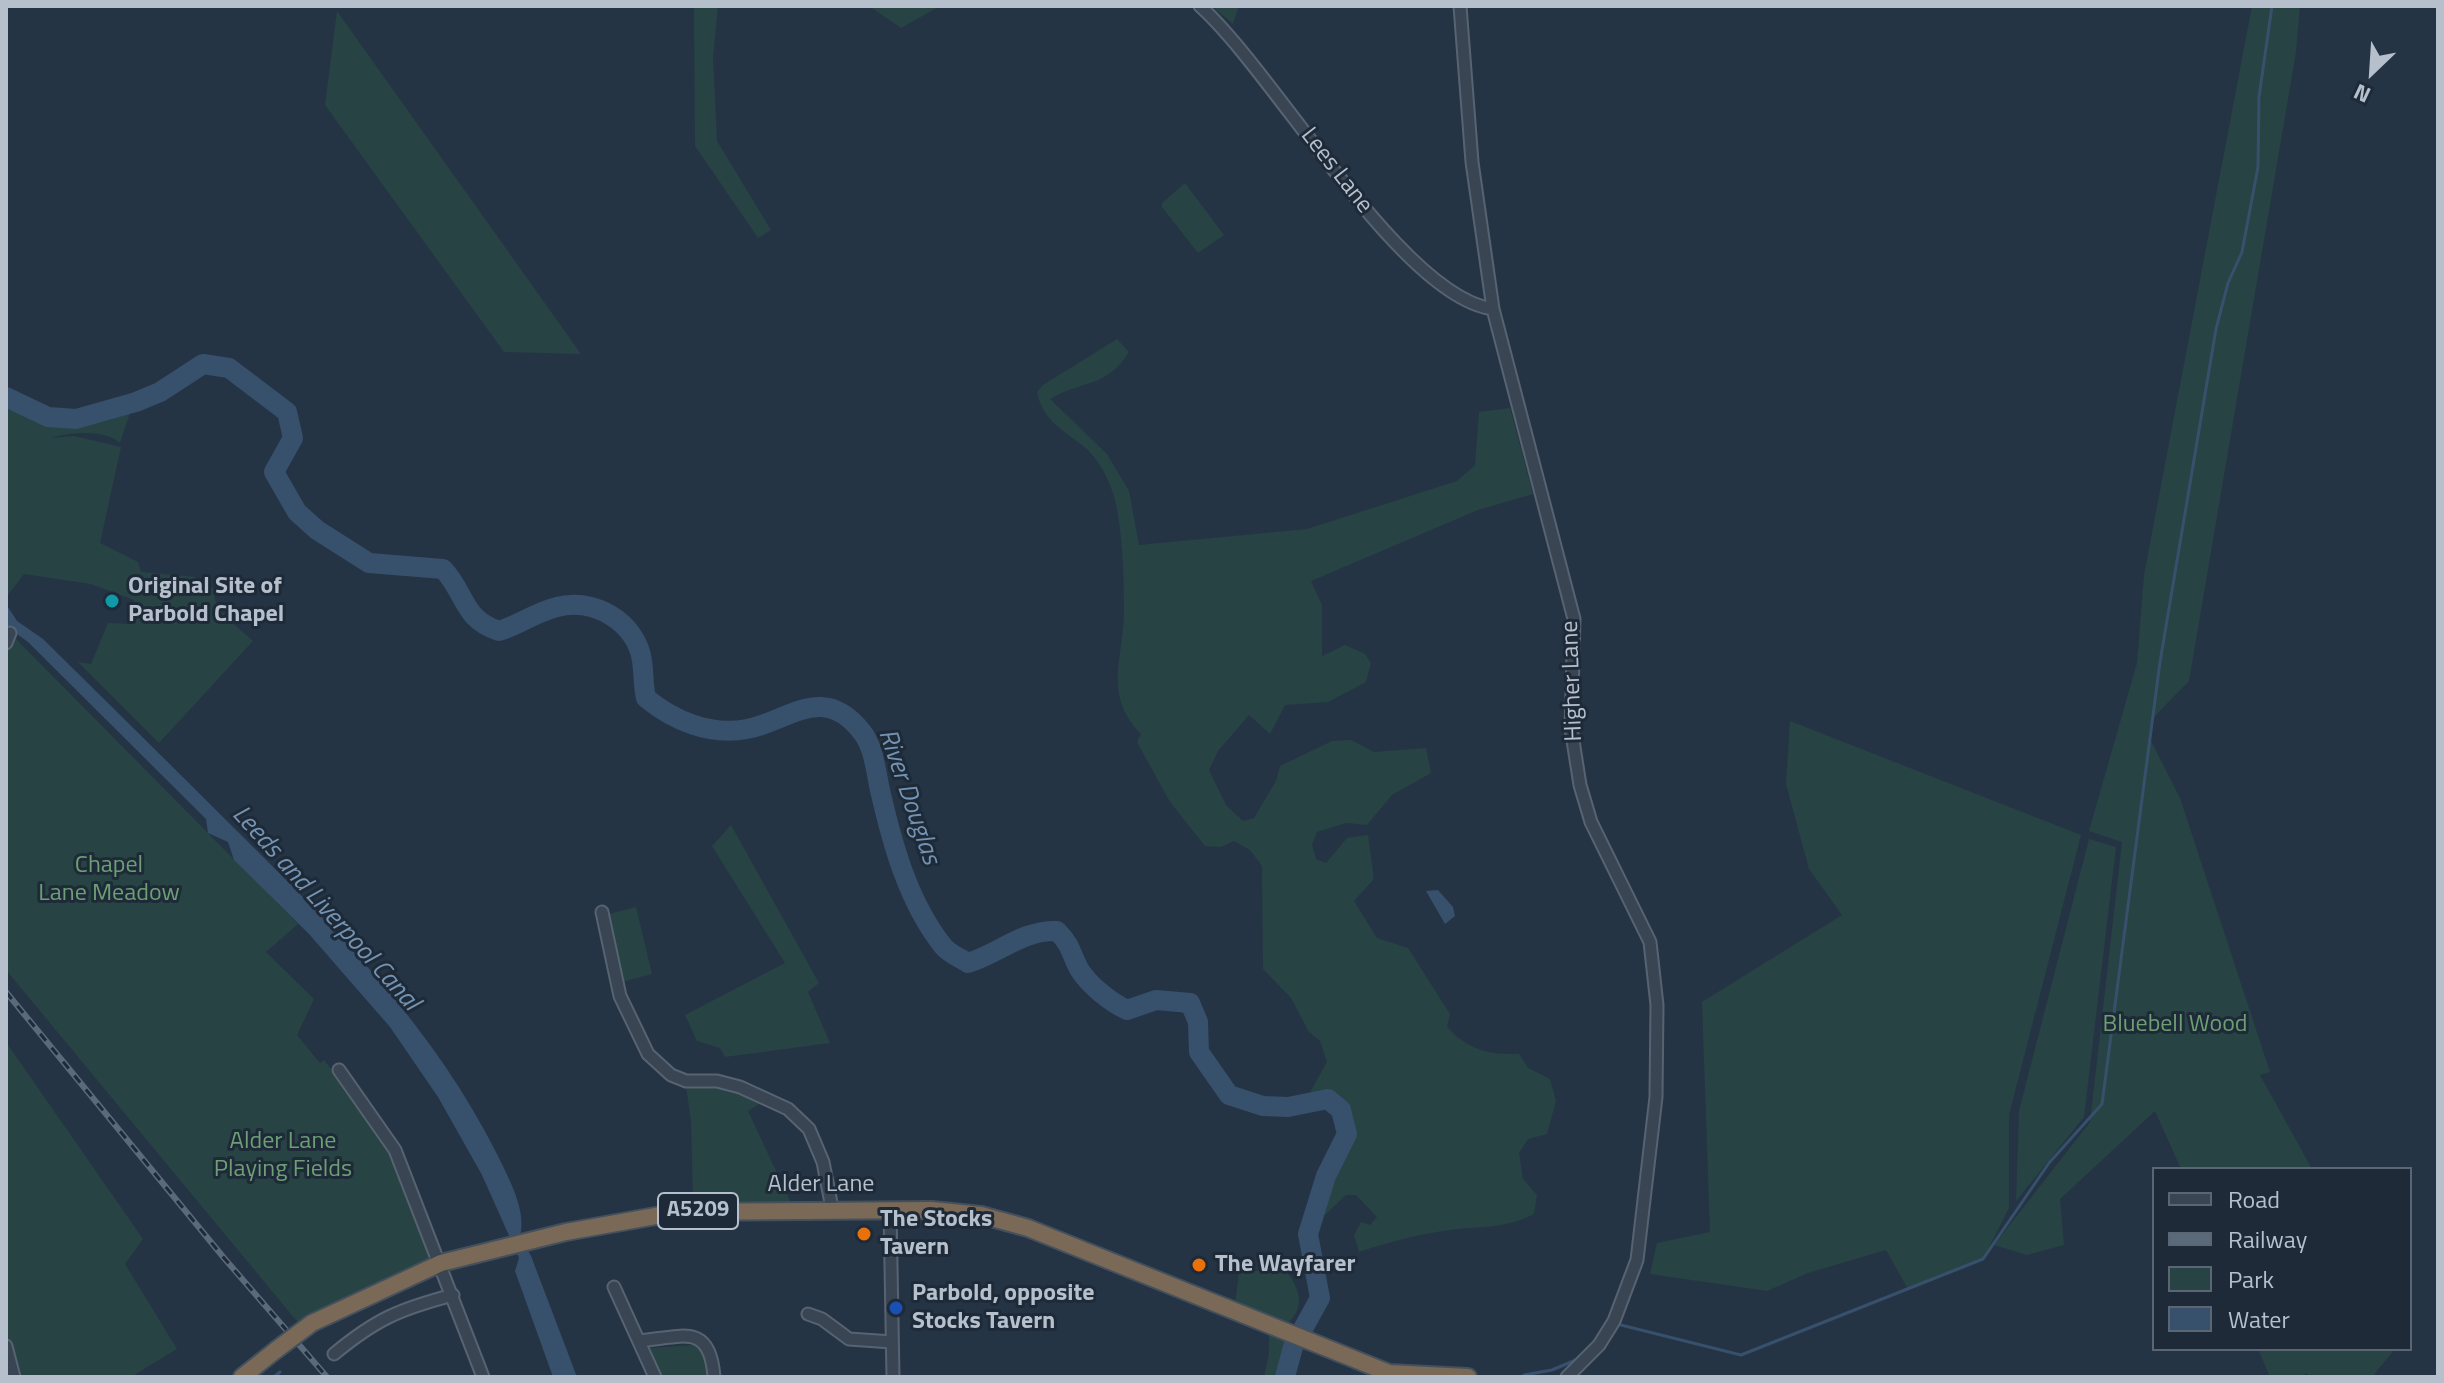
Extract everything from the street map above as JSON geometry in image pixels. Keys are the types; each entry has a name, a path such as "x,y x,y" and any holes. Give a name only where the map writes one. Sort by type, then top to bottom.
{"highway":[{"name":"Alder Lane","path":"242,1377 312,1323 441,1263 535,1240 678,1212 832,1208 957,1211 1028,1228 1308,1343 1389,1373 1408,1376"},
{"name":"A5209","path":"1408,1376 1468,1377"}],"street":[{"name":"Lees Lane","path":"1200,6 1223,27 1266,78 1385,233 1455,296 1471,305 1493,309"},
{"name":"Higher Lane","path":"1460,6 1472,162 1493,309 1574,619 1571,728 1580,785 1591,822 1650,942 1657,1005 1656,1097 1637,1260 1614,1321 1599,1345 1567,1377"},
{"path":"602,912 620,996 648,1054 671,1075 686,1081 717,1081 740,1087 788,1109 809,1129 823,1162 832,1208"},
{"path":"339,1070 395,1150 483,1377"},
{"path":"890,1209 893,1377"},
{"path":"614,1287 655,1377"},
{"path":"334,1354 363,1330 400,1308 453,1295"},
{"path":"808,1314 822,1319 849,1339 892,1342"},
{"path":"815,1330 822,1319"},
{"path":"639,1341 694,1336 705,1342 712,1353 714,1377"},
{"path":"6,1346 14,1377"}],"green space":[{"path":"694,6 718,6 713,58 717,141 771,230 758,238 695,146"},
{"path":"869,6 940,6 901,28"},
{"path":"1212,6 1239,6 1233,24"},
{"name":"Bluebell Wood","path":"2252,6 2300,6 2296,52 2189,681 2153,718 2150,739 2180,798 2270,1072 2260,1075 2311,1167 2180,1167 2155,1111 2060,1199 2064,1245 2027,1255 1994,1245 2090,1122 2122,842 2089,831 2137,663 2144,575"},
{"path":"337,11 581,354 504,352 325,105"},
{"path":"1185,183 1224,235 1198,253 1162,207 1162,203"},
{"path":"1117,339 1129,352 1121,364 1103,378 1050,399 1107,454 1129,491 1139,545 1307,529 1457,481 1475,465 1479,412 1510,408 1533,494 1478,510 1311,581 1322,605 1322,656 1345,645 1365,654 1371,663 1366,682 1328,702 1285,705 1270,734 1249,715 1218,751 1209,770 1226,805 1243,821 1254,818 1276,781 1280,766 1332,741 1351,740 1374,752 1426,748 1431,773 1392,795 1367,825 1346,823 1317,832 1312,845 1316,859 1326,863 1347,838 1368,835 1374,879 1354,901 1377,938 1408,948 1450,1014 1447,1027 1455,1035 1480,1050 1519,1054 1528,1068 1550,1079 1556,1101 1547,1134 1528,1139 1519,1153 1523,1179 1537,1195 1534,1214 1524,1219 1503,1225 1427,1234 1359,1252 1354,1235 1361,1222 1370,1225 1377,1217 1356,1195 1346,1195 1325,1215 1322,1206 1351,1138 1346,1112 1338,1103 1310,1092 1327,1062 1320,1041 1309,1032 1291,998 1263,969 1262,866 1250,850 1234,841 1221,847 1205,846 1170,802 1137,742 1141,734 1129,720 1119,691 1124,587 1121,534 1115,501 1105,474 1095,459 1049,417 1037,392 1043,385"},
{"path":"6,404 48,426 97,422 130,413 120,443 97,434 77,433 51,438 74,436 121,447 100,543 138,562 141,572 195,577 214,589 214,597 222,611 253,641 159,743 78,662 91,664 108,623 128,624 134,600 91,584 24,574 8,595 6,592"},
{"path":"10,633 298,924 266,952 314,999 297,1035 320,1063 324,1060 378,1129 431,1256 427,1262 300,1325 6,970 6,643"},
{"path":"1790,721 2081,835 2009,1115 2009,1208 1983,1259 1908,1289 1886,1250 1808,1273 1767,1291 1650,1274 1657,1243 1710,1232 1702,1002 1842,915 1809,869 1786,784"},
{"path":"731,825 819,983 808,992 830,1043 725,1057 720,1048 697,1041 685,1015 785,963 712,846"},
{"path":"2089,839 2116,847 2084,1117 2016,1201 2019,1111"},
{"path":"636,907 652,974 622,982 605,915"},
{"path":"6,1042 143,1239 125,1264 177,1349 131,1377 22,1377 6,1345"},
{"path":"707,1083 764,1101 748,1111 791,1203 693,1202 691,1120 686,1087"},
{"path":"1285,1269 1299,1297 1297,1310 1287,1324 1235,1305 1239,1272"},
{"path":"1269,1327 1297,1338 1285,1377 1264,1377 1269,1353"},
{"path":"694,1345 705,1352 707,1377 662,1377 650,1348"},
{"path":"2259,1351 2393,1351 2372,1377 2309,1377 2307,1373 2300,1377 2270,1377"}],"water":[{"name":"Leeds and Liverpool Canal","path":"6,604 17,621 43,639 311,906 414,1023 473,1110 507,1175 519,1206 520,1236 531,1256 577,1377 553,1377 515,1271 519,1258 482,1175 438,1097 390,1027 309,934 234,860 228,842 208,833 206,819 28,642 6,626"},
{"path":"1438,890 1453,907 1455,916 1445,924 1426,891"}],"waterway":[{"path":"1621,1325 1741,1355 1983,1259 2049,1163 2102,1104 2160,662 2216,329 2228,283 2242,252 2258,167 2259,97 2272,6"},
{"name":"River Douglas","path":"6,397 48,417 76,419 160,392 203,364 229,368 287,412 293,438 274,472 297,512 317,530 369,563 443,569 478,620 499,631 557,607 571,605 598,609 622,624 632,635 642,661 646,698 668,714 693,725 733,731 820,707 833,709 848,717 869,745 890,831 911,891 931,929 948,951 968,963 1033,934 1057,931 1083,975 1120,1007 1127,1010 1156,1000 1190,1003 1198,1022 1199,1052 1229,1095 1263,1106 1288,1107 1328,1099 1341,1110 1347,1134 1326,1176 1308,1234 1320,1298 1293,1347 1285,1377"},
{"path":"1524,1375 1552,1370 1578,1359"},
{"path":"274,1377 280,1372"}],"railway":[{"path":"6,992 224,1258 327,1377"}],"place":[{"name":"Original Site of Parbold Chapel","path":"112,601"},
{"name":"The Stocks Tavern","path":"864,1234"},
{"name":"The Wayfarer","path":"1199,1265"},
{"name":"Parbold, opposite Stocks Tavern","path":"896,1308"}],"park label":[{"name":"Chapel Lane Meadow","path":"109,880"},
{"name":"Alder Lane Playing Fields","path":"283,1156"}]}
